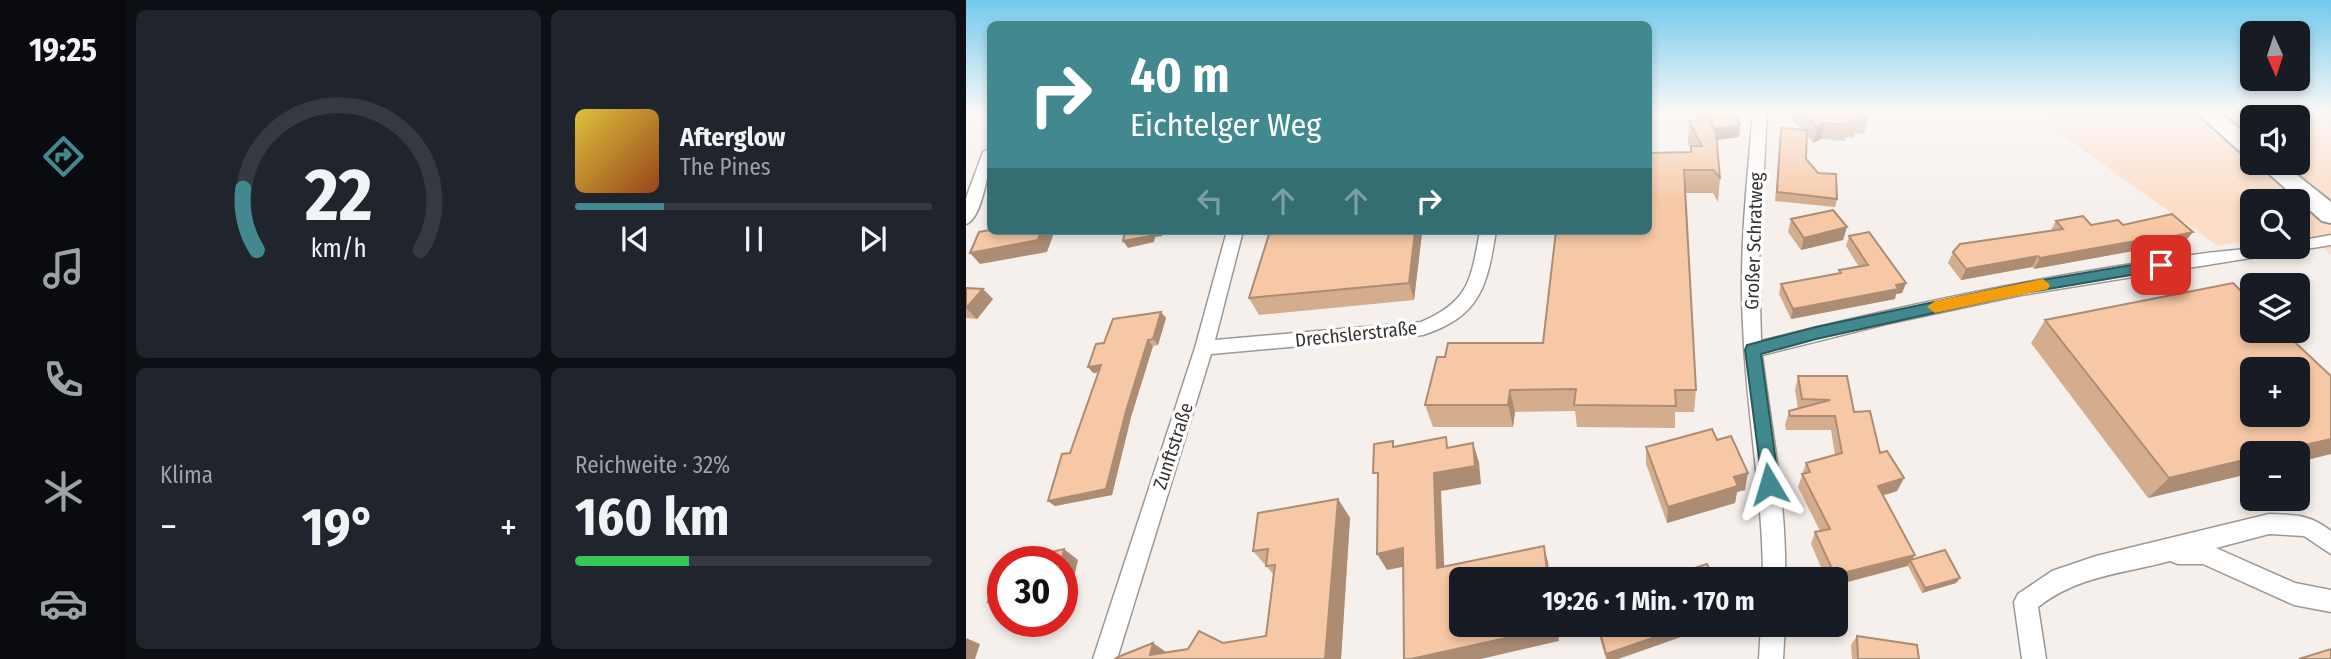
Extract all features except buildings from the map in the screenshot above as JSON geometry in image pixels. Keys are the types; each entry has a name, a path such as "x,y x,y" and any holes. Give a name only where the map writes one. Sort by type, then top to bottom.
{"main road":[{"path":"2283,175 2331,215"}],"street":[{"name":"Großer Schratweg","path":"1758,143 1751,272 1753,350 1776,537 1775,567"},
{"path":"966,219 987,160"},
{"name":"Zunftstraße","path":"1105,659 1204,348 1235,235"},
{"name":"Drechslerstraße","path":"1204,348 1423,328 1451,318 1468,303 1478,285 1487,235"},
{"path":"2310,244 2331,240"},
{"path":"1753,350 1816,333 2024,288 2240,253"},
{"path":"2034,659 2026,602 2053,582 2096,567 2269,524 2308,526 2331,544"},
{"path":"2157,554 2204,554 2294,594 2331,601"},
{"path":"1771,659 1772,637"}],"shaded area":[{"path":"2074,143 2240,143 2240,175 2310,175 2310,143 2331,143 2331,255 2310,236 2310,189 2240,189 2240,242 2218,246"}],"slow traffic":[{"path":"1935,307 2043,285"}],"route":[{"path":"1769,484 1753,350 1816,333 2024,288 2161,265"}]}
